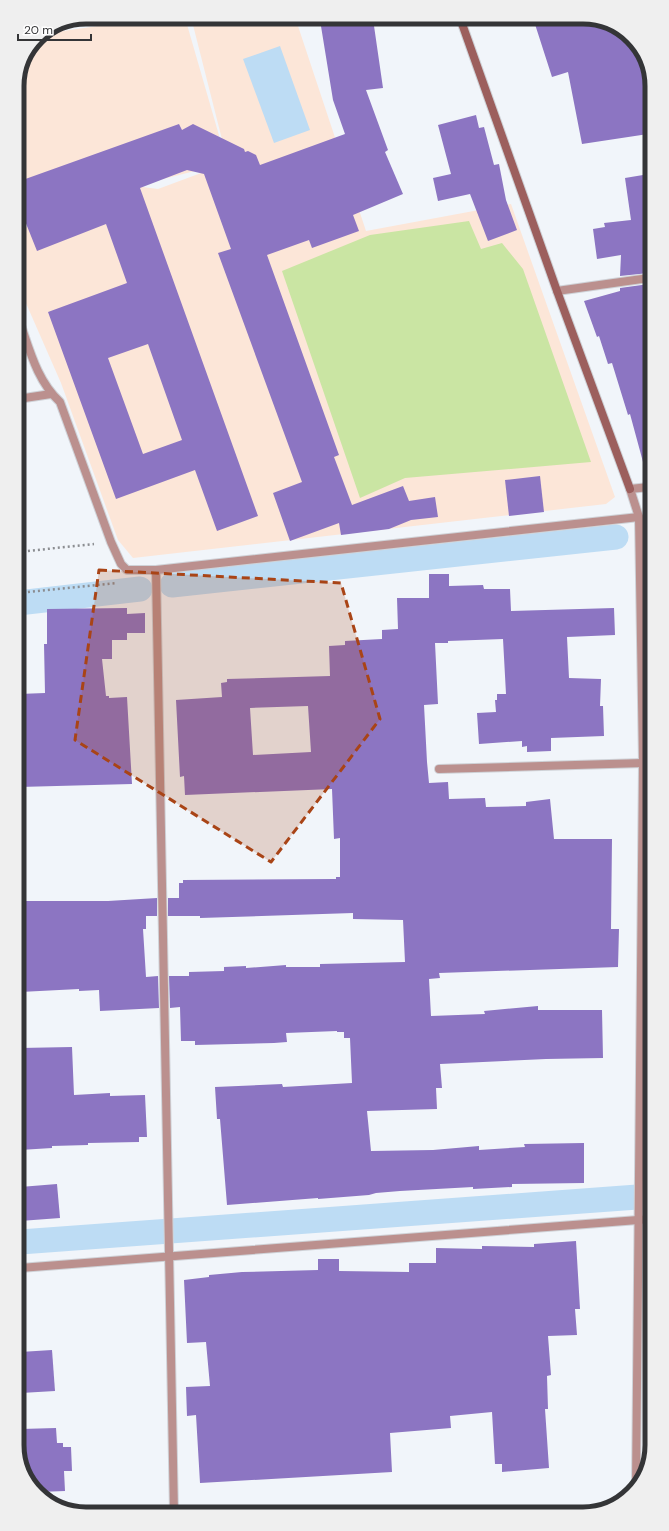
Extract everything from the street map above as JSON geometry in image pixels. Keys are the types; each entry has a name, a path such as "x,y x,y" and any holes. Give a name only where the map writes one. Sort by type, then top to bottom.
{"street":[{"path":"462,24 639,517 643,763 636,1477"},
{"path":"557,291 645,279"},
{"path":"24,334 40,378 51,394 60,402 111,542 121,564 127,570 156,570 639,517"},
{"path":"24,398 51,394"},
{"path":"630,489 645,487"},
{"path":"156,570 174,1507"},
{"path":"439,769 643,763"},
{"path":"24,1268 645,1220"}],"path":[{"path":"24,551 111,542"},
{"path":"24,592 121,583 127,570"}],"highlighted area":[{"path":"99,570 341,583 380,719 271,862 75,740"}],"shaded area":[{"path":"112,24 187,24 227,163 135,186 158,189 228,163 193,24 297,24 366,231 511,204 615,497 606,504 133,558 118,540 61,383 24,299 24,228 103,194 24,213 24,82 30,59 45,39 55,32"}],"green space":[{"path":"469,221 481,249 502,243 523,269 591,462 405,478 360,498 282,271 370,235"}],"water":[{"path":"280,46 310,130 274,143 243,59"}],"building":[{"path":"321,24 374,24 383,88 366,90 388,150 385,152 403,194 353,215 359,231 312,248 309,240 267,255 339,455 334,457 352,505 403,486 409,501 435,497 438,517 411,520 389,529 341,535 339,523 290,541 273,493 302,482 218,253 231,249 204,174 187,170 140,188 258,516 217,531 195,470 116,499 48,312 127,283 106,224 37,251 24,218 24,179 179,124 182,130 193,124 244,149 245,152 248,151 256,155 260,165 345,134 333,100","holes":["148,344 182,440 143,454 108,358"]},
{"path":"535,24 587,24 595,25 614,32 630,45 642,66 645,86 645,134 582,144 568,72 552,77"},
{"path":"476,115 479,128 484,127 494,165 499,164 506,200 517,230 488,241 470,194 438,201 433,178 451,174 438,125"},
{"path":"645,175 645,273 620,276 621,255 597,259 593,229 605,227 604,223 631,220 625,178"},
{"path":"645,285 645,462 643,462 630,414 628,415 612,363 608,364 599,336 597,337 584,301 620,291 620,288"},
{"path":"540,476 544,512 509,516 505,480"},
{"path":"429,574 449,574 449,586 483,585 484,589 510,589 511,611 614,608 615,635 567,637 569,678 601,679 600,706 603,706 604,736 551,738 551,751 527,752 527,746 522,747 522,741 479,744 477,713 496,712 495,700 497,700 497,694 506,694 503,639 448,641 448,643 435,643 438,704 424,705 429,783 448,782 449,799 485,798 486,807 526,806 526,802 550,799 554,839 612,839 611,929 619,929 618,967 439,973 440,978 429,979 431,1016 485,1014 484,1011 538,1006 538,1010 602,1010 603,1058 440,1064 442,1088 436,1088 437,1109 367,1111 371,1151 433,1150 479,1146 479,1150 525,1147 524,1144 584,1143 584,1183 512,1184 512,1187 473,1189 473,1187 400,1191 369,1195 227,1205 220,1119 217,1119 215,1087 282,1084 283,1087 352,1083 350,1038 344,1038 344,1032 337,1031 286,1033 287,1042 274,1043 195,1045 195,1041 181,1041 180,1007 170,1008 169,976 189,976 189,972 224,971 224,967 246,966 246,968 286,965 286,967 320,967 320,964 405,962 403,920 353,919 353,913 200,918 200,916 168,916 168,898 179,898 179,883 183,883 183,880 336,879 336,877 340,877 340,838 334,839 332,789 185,795 184,776 180,777 176,700 222,697 221,683 227,682 227,679 330,676 329,646 345,645 345,641 382,639 382,630 398,629 397,598 429,598","holes":["308,706 311,752 253,755 250,708"]},
{"path":"127,608 127,614 145,613 145,633 127,633 127,640 112,640 112,659 102,659 106,696 109,696 109,698 127,697 132,784 24,787 24,694 45,693 44,644 47,644 47,609"},
{"path":"157,898 157,916 146,916 146,929 143,929 146,977 158,976 159,1008 100,1011 99,990 79,991 79,989 24,992 24,901 108,901"},
{"path":"72,1047 74,1095 110,1093 110,1096 145,1095 147,1137 139,1137 139,1142 88,1143 88,1145 52,1146 52,1148 24,1150 24,1048"},
{"path":"57,1184 60,1218 24,1221 24,1187"},
{"path":"576,1241 580,1309 575,1309 577,1335 548,1336 551,1375 547,1376 548,1409 545,1409 549,1468 502,1472 502,1464 495,1464 492,1412 450,1416 451,1428 390,1433 392,1472 200,1483 196,1415 187,1416 186,1387 210,1386 206,1342 187,1343 184,1280 209,1277 209,1275 242,1272 318,1270 318,1259 339,1259 339,1271 409,1272 409,1263 436,1263 436,1248 482,1249 482,1246 534,1247 534,1244"},
{"path":"52,1350 55,1391 24,1393 24,1352"},
{"path":"56,1428 57,1443 63,1443 63,1447 71,1447 72,1471 64,1471 65,1491 45,1492 34,1479 27,1465 24,1445 24,1429"}],"waterway":[{"path":"172,585 616,537"},
{"path":"24,602 140,589"},
{"path":"24,1242 645,1196"}]}
